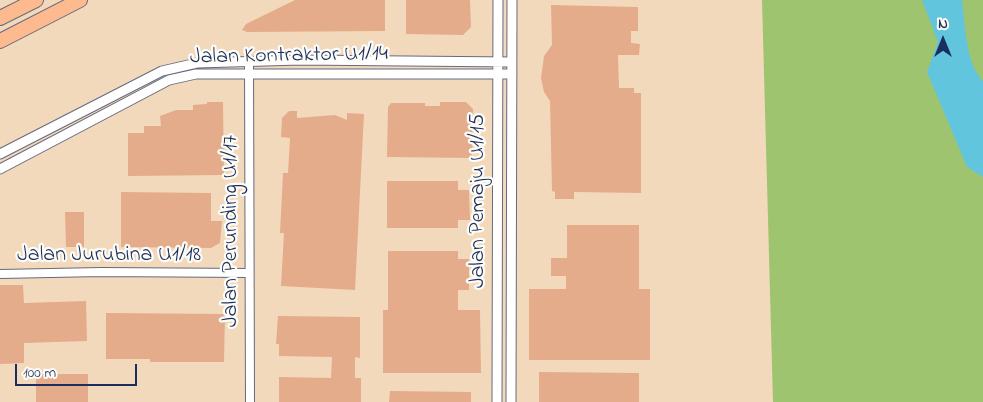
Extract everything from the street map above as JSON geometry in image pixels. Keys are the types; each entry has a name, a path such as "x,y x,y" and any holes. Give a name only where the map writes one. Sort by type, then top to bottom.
{"highway":[{"path":"0,18 36,0"},
{"path":"0,41 80,0"}],"street":[{"name":"Jalan Pemaju U1/15","path":"497,402 498,0"},
{"name":"Jalan Pemaju U1/15","path":"511,402 512,0"},
{"name":"Jalan Perunding U1/17","path":"249,61 248,274 250,402"},
{"name":"Jalan Kontraktor U1/14","path":"0,154 162,71 197,62 512,62"},
{"name":"Jalan Kontraktor U1/14","path":"0,169 169,80 196,74 512,74"},
{"name":"Jalan Jurubina U1/18","path":"0,274 101,272 248,274"}],"green space":[{"path":"762,0 983,0 983,402 773,402"}],"water":[{"path":"922,0 962,0 965,32 970,54 977,74 983,81 983,177 967,167 927,72 938,42"}],"building":[{"path":"295,0 385,0 385,31 247,32 242,30 246,24"},
{"path":"406,0 470,0 471,27 463,35 406,34"},
{"path":"551,5 638,7 638,31 631,31 631,43 640,44 639,55 618,55 619,88 634,88 634,93 641,93 641,193 574,192 574,199 555,199 555,192 552,191 550,101 544,92 541,78 544,56 552,45"},
{"path":"207,102 223,102 224,175 128,176 128,133 144,133 144,126 161,126 160,116 176,110 193,110 193,105 207,104"},
{"path":"440,102 466,102 473,109 472,158 387,157 388,107 391,103 425,103 425,106 440,106"},
{"path":"289,111 297,111 297,118 335,115 347,120 347,113 364,114 355,290 281,286 284,233 280,233 283,173 288,173 290,138 281,137 282,118"},
{"path":"387,181 458,181 458,190 469,190 470,220 458,220 458,228 387,228"},
{"path":"121,192 211,193 211,221 222,221 220,243 211,248 121,247"},
{"path":"65,212 84,212 84,247 66,247"},
{"path":"567,225 639,225 639,289 650,289 650,360 529,360 529,289 566,289 566,276 551,276 551,258 567,258"},
{"path":"388,251 458,251 458,259 469,259 469,290 458,290 458,310 480,310 481,373 383,373 383,310 388,310"},
{"path":"0,285 23,285 24,303 86,301 87,341 24,343 24,363 0,364"},
{"path":"106,313 225,314 224,362 150,362 150,359 106,359"},
{"path":"278,316 360,317 360,358 355,357 355,378 361,378 361,402 279,402 279,377 331,378 332,357 279,356 279,344 276,344"},
{"path":"539,372 639,373 639,402 539,402"},
{"path":"36,374 88,374 88,402 36,402"},
{"path":"390,391 471,392 471,402 389,402"}]}
